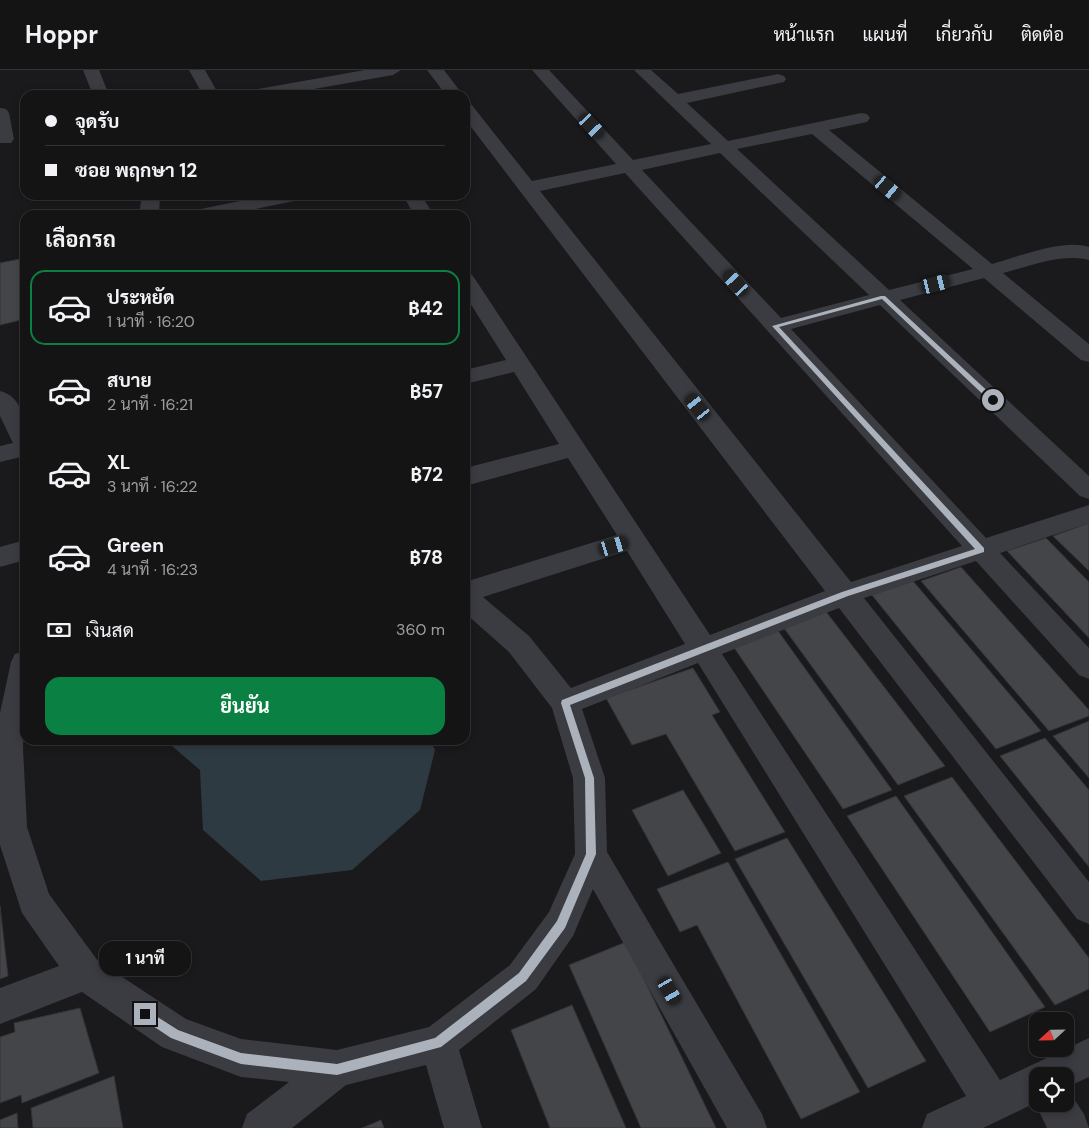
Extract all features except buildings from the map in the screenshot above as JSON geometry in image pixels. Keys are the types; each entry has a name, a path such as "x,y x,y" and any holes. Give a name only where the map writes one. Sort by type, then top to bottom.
{"street":[{"path":"91,70 99,90"},
{"path":"197,70 208,90"},
{"path":"301,70 309,85"},
{"path":"280,90 393,70"},
{"path":"436,70 451,90"},
{"path":"540,70 1089,667"},
{"path":"642,70 1089,490"},
{"path":"674,100 778,79"},
{"path":"338,80 345,90"},
{"path":"0,113 2,139 20,136"},
{"path":"470,114 1089,908"},
{"path":"528,188 861,118"},
{"path":"816,128 1089,355"},
{"path":"223,210 272,200"},
{"path":"775,326 1065,251 1079,250 1089,254"},
{"path":"470,291 703,648 992,1103"},
{"path":"470,376 519,364"},
{"path":"0,398 5,403 20,432"},
{"path":"470,476 573,448"},
{"path":"0,454 20,449"},
{"path":"565,703 845,594 1089,514"},
{"path":"470,590 632,540"},
{"path":"0,557 20,551"},
{"path":"16,673 8,748 6,828 34,902 85,973 175,1034 241,1058 337,1069 438,1043 523,977 561,924 591,854 589,778 565,703 519,644 470,601"},
{"path":"591,854 748,1128"},
{"path":"0,1006 85,973"},
{"path":"438,1043 463,1128"},
{"path":"1067,1067 1089,1057"},
{"path":"261,1128 337,1069"},
{"path":"941,1128 1029,1086"},
{"path":"1059,1112 1070,1128"}],"shaded area":[{"path":"171,745 432,745 435,750 420,810 352,870 261,881 203,830 200,770"}],"route":[{"path":"145,1014 175,1034 241,1058 337,1069 438,1043 523,977 561,924 591,854 589,778 565,703 845,594 981,550 775,326 883,297 993,400"}]}
